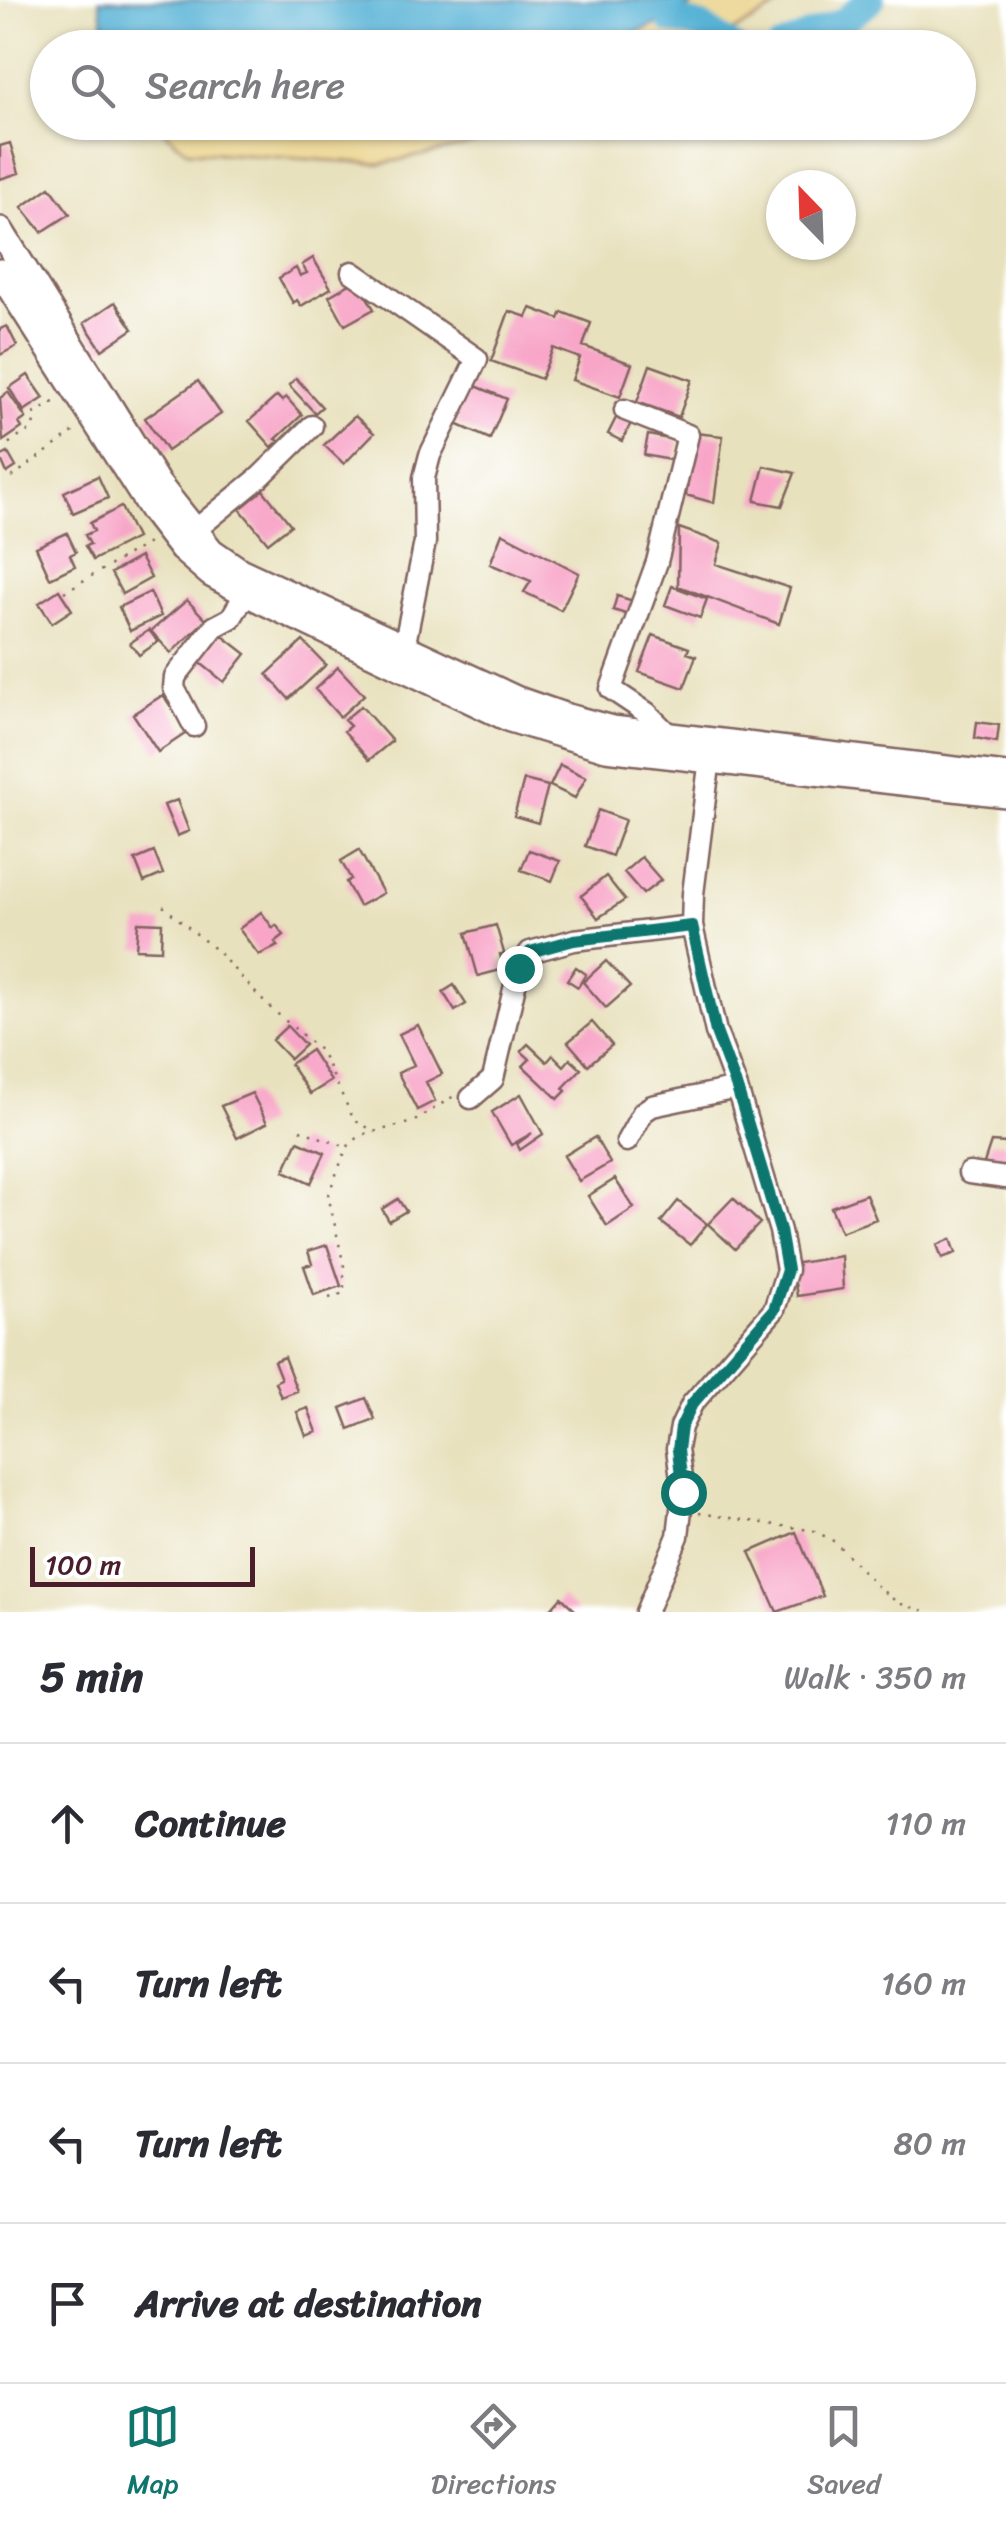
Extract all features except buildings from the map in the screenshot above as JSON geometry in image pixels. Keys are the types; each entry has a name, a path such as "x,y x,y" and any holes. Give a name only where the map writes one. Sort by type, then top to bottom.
{"main road":[{"path":"0,230 157,483 181,531 182,549 212,574 246,594 510,719 606,748 1006,794"},
{"path":"0,272 94,418 181,531 240,572 564,716 612,729 1006,776"}],"street":[{"path":"352,272 478,360 430,456 422,498 425,542 404,648"},
{"path":"625,410 688,434 657,562 611,689 647,713 670,735"},
{"path":"181,531 260,476 312,426"},
{"path":"194,726 174,688 175,677 214,627 232,618 246,594"},
{"path":"646,1612 678,1536 682,1511 678,1450 681,1427 692,1404 774,1310 787,1270 780,1230 716,1032 692,926 692,894 710,758"},
{"path":"471,1098 493,1079 519,968 530,952 574,940 692,926"},
{"path":"627,1141 643,1112 652,1106 737,1088"},
{"path":"969,1173 1006,1178"}],"path":[{"path":"0,449 32,428 34,413 75,388"},
{"path":"12,478 26,464 94,418"},
{"path":"64,592 181,531"},
{"path":"163,906 218,952 266,1004 320,1051 354,1120 376,1132"},
{"path":"329,1298 344,1293 344,1266 328,1194 347,1147 361,1136 414,1122 452,1095 466,1103 471,1098"},
{"path":"300,1130 347,1147"},
{"path":"682,1511 815,1531 834,1542 898,1603 928,1612"},
{"path":"898,1603 901,1612"}],"sand":[{"path":"700,0 790,0 736,30 643,30 670,20"},
{"path":"174,140 493,140 381,164 187,151"}],"water":[{"path":"99,0 700,0 670,20 642,30 105,30"}],"waterway":[{"path":"823,30 844,21 871,0"},
{"path":"670,20 706,30"}],"route":[{"path":"519,968 530,952 574,940 692,926 716,1032 780,1230 787,1270 774,1310 692,1404 681,1427 678,1450 683,1492"}]}
